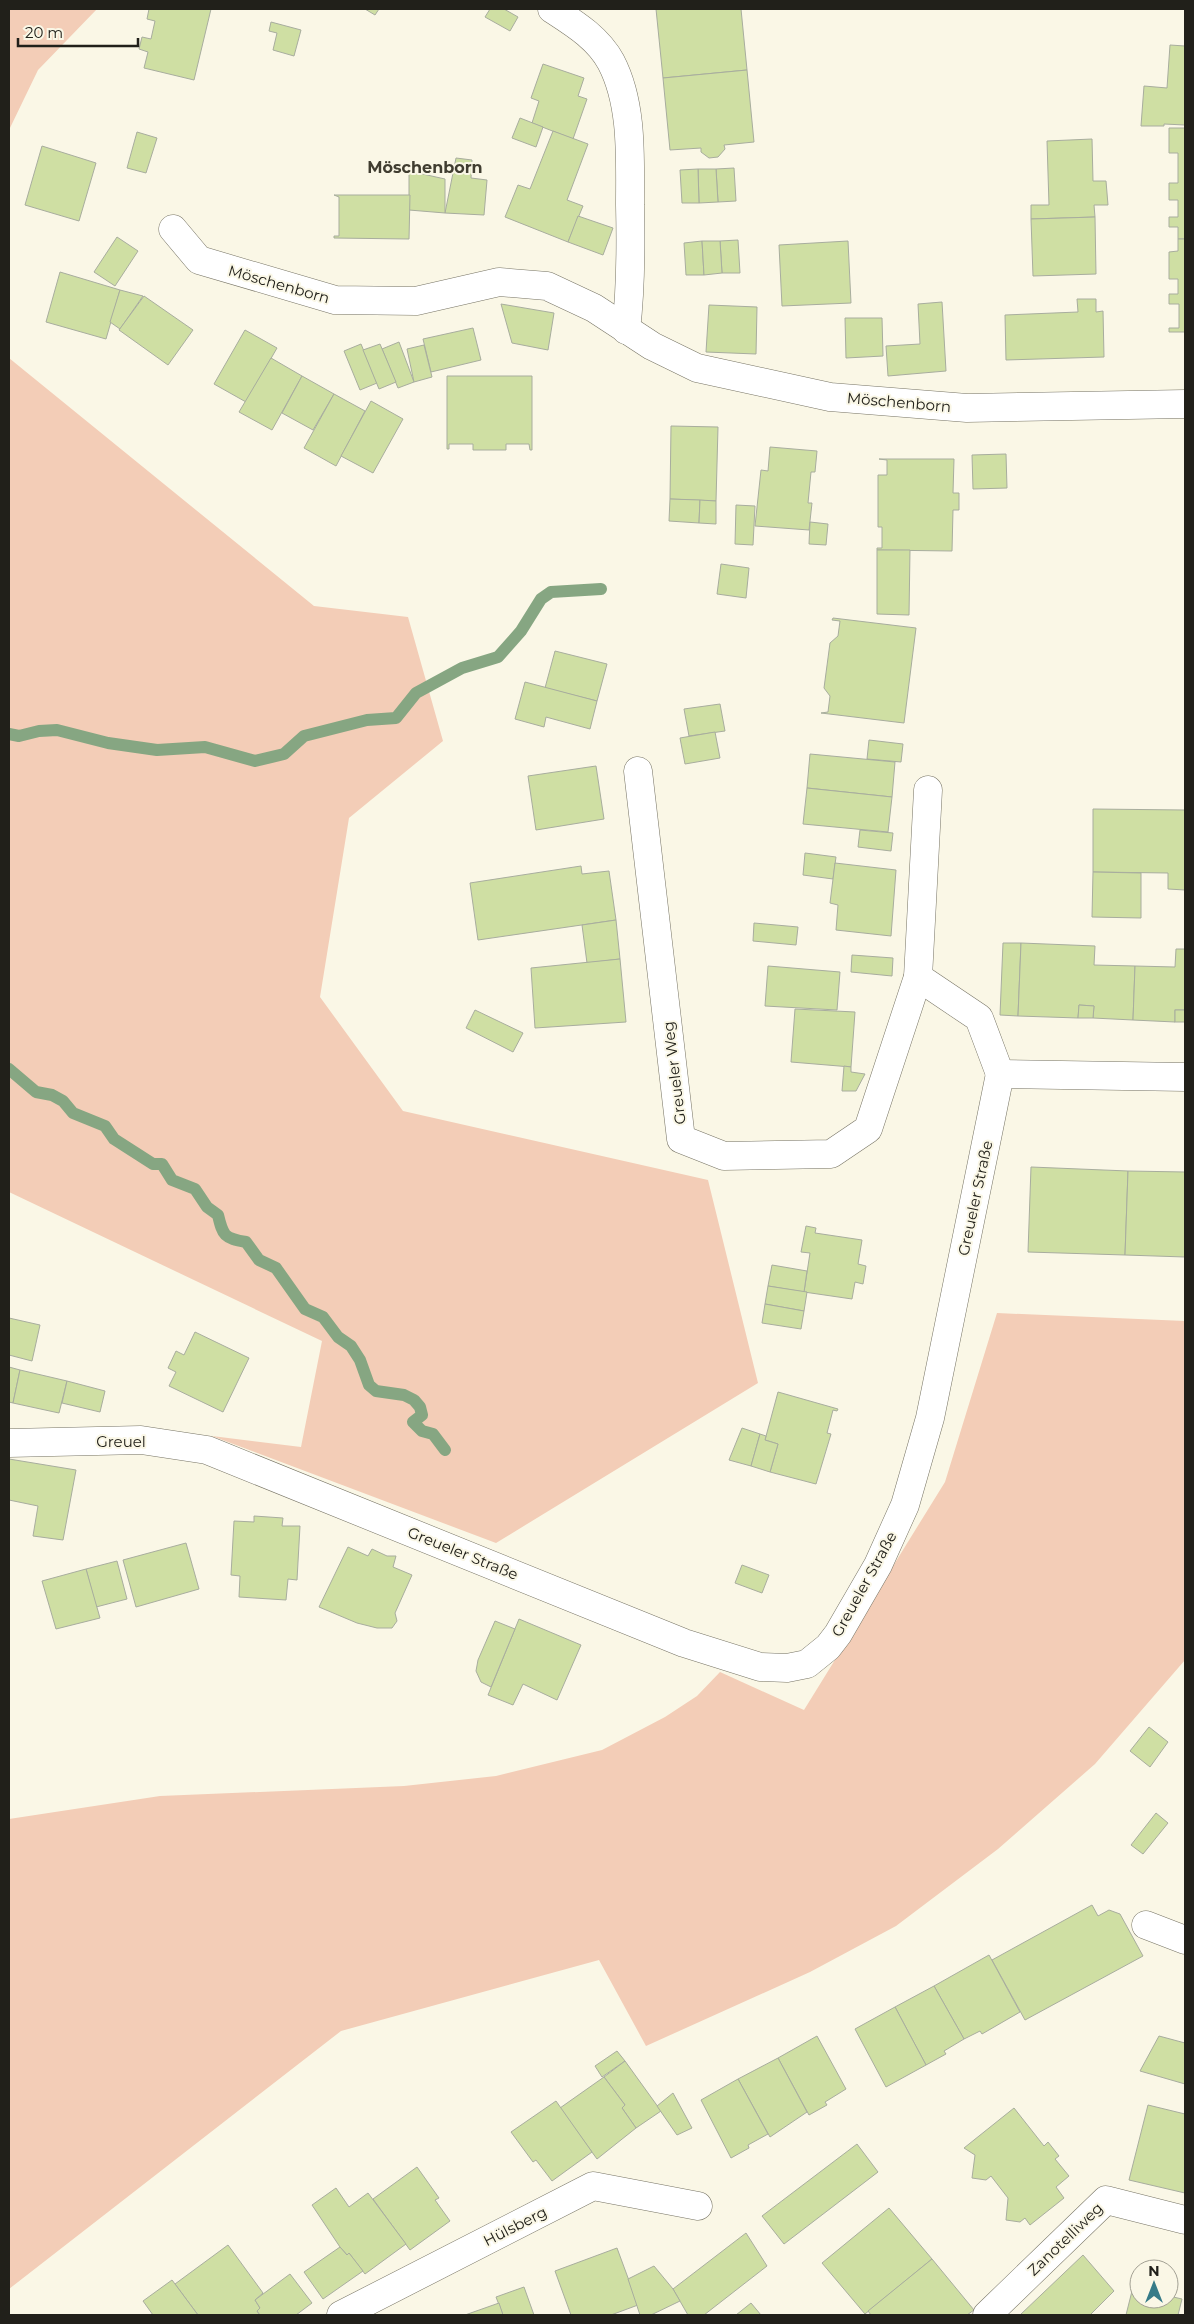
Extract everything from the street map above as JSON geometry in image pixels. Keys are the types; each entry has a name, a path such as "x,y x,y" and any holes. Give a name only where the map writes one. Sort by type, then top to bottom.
{"street":[{"path":"552,9 588,34 610,61 621,86 627,116 630,179 631,287 626,330"},
{"name":"Möschenborn","path":"173,229 199,260 335,300 416,301 499,282 547,286 594,308 652,346 697,368 830,396 967,408 1185,404"},
{"name":"Greueler Weg","path":"638,771 681,1139 724,1156 831,1154 868,1129 918,977 928,790"},
{"path":"918,977 979,1018 1000,1074 1185,1077"},
{"name":"Greueler Straße","path":"230,1458 684,1643 760,1667 787,1668 807,1664 828,1647 838,1634 878,1565 905,1505 930,1418 1000,1074"},
{"name":"Greuel","path":"9,1443 141,1440 207,1450 230,1458"},
{"path":"1146,1925 1185,1940"},
{"name":"Hülsberg","path":"341,2315 593,2186 698,2206"},
{"name":"Zanotelliweg","path":"987,2315 1106,2200 1185,2220"}],"shaded area":[{"path":"9,9 97,9 38,70 9,130"},
{"path":"9,358 314,606 408,617 443,741 349,818 320,997 403,1111 708,1180 758,1383 496,1543 212,1436 301,1447 322,1341 9,1192"},
{"path":"997,1313 1185,1321 1185,1660 1095,1764 998,1849 896,1926 810,1972 646,2046 599,1960 341,2031 9,2289 9,1819 160,1796 404,1786 496,1776 602,1750 665,1717 697,1696 720,1672 804,1710 945,1482"}],"building":[{"path":"149,9 211,9 194,80 144,68 148,52 139,49 142,37 151,39 155,21 147,19"},
{"path":"365,9 379,9 375,15"},
{"path":"490,9 504,9 518,17 510,31 485,17"},
{"path":"656,9 741,9 747,70 663,78"},
{"path":"271,22 301,30 294,56 273,50 277,33 269,31"},
{"path":"1170,45 1185,46 1185,125 1141,126 1144,86 1167,88"},
{"path":"543,64 584,78 578,96 587,99 573,139 532,123 539,101 531,98"},
{"path":"747,70 754,142 724,145 725,149 718,157 709,158 701,152 701,148 670,150 663,78"},
{"path":"520,118 543,127 536,147 512,138"},
{"path":"1169,128 1185,128 1185,239 1178,239 1178,227 1169,227 1169,217 1178,217 1178,200 1169,200 1169,183 1178,183 1178,153 1169,153"},
{"path":"553,131 588,144 567,200 583,206 568,242 505,217 518,185 530,189"},
{"path":"137,132 157,138 146,173 127,168"},
{"path":"1092,139 1093,181 1106,181 1108,205 1094,205 1095,217 1031,219 1031,205 1049,205 1047,141"},
{"path":"42,146 96,163 79,221 25,205"},
{"path":"456,158 472,160 471,178 487,180 484,215 445,213"},
{"path":"734,168 736,201 718,202 716,169"},
{"path":"698,169 716,169 718,202 699,203"},
{"path":"698,169 699,203 682,203 680,170"},
{"path":"409,171 445,179 445,213 409,210"},
{"path":"334,195 410,195 409,239 334,238 334,236 339,236 339,197"},
{"path":"578,216 613,228 603,255 568,242"},
{"path":"1095,217 1096,274 1033,276 1031,219"},
{"path":"117,237 138,251 115,286 94,272"},
{"path":"1178,239 1185,239 1185,332 1169,332 1169,328 1179,328 1179,304 1169,304 1169,294 1178,294 1178,279 1169,279 1169,252 1178,251"},
{"path":"738,240 740,273 722,273 720,241"},
{"path":"702,241 704,275 686,275 684,243"},
{"path":"702,241 720,241 722,273 704,275"},
{"path":"848,241 851,303 782,306 779,245"},
{"path":"60,272 120,290 106,339 46,322"},
{"path":"120,290 143,296 120,329 110,322"},
{"path":"144,296 193,330 168,365 119,330"},
{"path":"1077,299 1096,299 1096,312 1103,311 1104,357 1006,360 1005,315 1078,312"},
{"path":"942,302 946,371 888,376 886,346 920,344 918,304"},
{"path":"501,304 554,313 548,350 512,343"},
{"path":"709,305 757,307 756,354 706,352"},
{"path":"845,318 882,318 883,356 846,358"},
{"path":"473,328 481,360 431,372 423,339"},
{"path":"245,330 277,348 246,402 214,384"},
{"path":"399,342 414,382 398,388 382,349"},
{"path":"361,344 377,383 360,390 344,351"},
{"path":"380,344 396,382 379,389 363,350"},
{"path":"424,345 432,377 414,382 407,349"},
{"path":"271,358 302,376 272,430 239,412"},
{"path":"302,376 334,394 313,430 282,413"},
{"path":"447,376 532,376 532,450 530,450 529,444 506,444 506,450 473,450 473,444 449,444 449,449 447,449"},
{"path":"334,394 365,411 336,466 304,448"},
{"path":"371,401 403,419 373,473 341,456"},
{"path":"671,426 718,427 716,501 670,499"},
{"path":"770,447 817,451 815,472 811,472 808,503 812,503 809,530 755,526 761,470 768,471"},
{"path":"1006,454 1007,488 973,489 972,455"},
{"path":"879,459 954,459 953,493 959,493 959,510 953,510 952,551 877,550 877,548 882,548 882,527 878,527 878,475 887,475 887,460"},
{"path":"670,499 700,500 699,523 669,521"},
{"path":"700,500 716,501 716,524 699,523"},
{"path":"736,505 755,506 753,545 735,544"},
{"path":"810,522 828,524 826,545 809,544"},
{"path":"877,550 910,550 909,615 877,614"},
{"path":"721,564 749,568 746,598 717,594"},
{"path":"833,618 916,628 904,723 821,713 828,712 830,696 824,688 830,643 838,636 840,621 832,620"},
{"path":"555,651 607,664 597,701 545,688"},
{"path":"525,682 597,701 590,729 546,717 544,727 515,719"},
{"path":"720,704 725,731 689,736 684,709"},
{"path":"715,732 720,758 685,764 680,738"},
{"path":"869,740 903,744 901,762 867,759"},
{"path":"810,754 895,762 892,797 807,788"},
{"path":"596,766 604,819 536,830 528,776"},
{"path":"807,788 892,797 888,832 803,824"},
{"path":"1093,809 1185,810 1185,890 1168,889 1168,873 1093,872"},
{"path":"860,830 893,833 891,851 858,847"},
{"path":"805,853 836,857 833,879 803,875"},
{"path":"835,863 896,870 891,936 836,930 838,905 830,903"},
{"path":"581,866 582,874 609,871 616,920 478,940 470,883"},
{"path":"1093,872 1141,873 1141,918 1092,917"},
{"path":"616,920 620,959 587,963 582,925"},
{"path":"754,923 798,927 796,945 753,941"},
{"path":"1003,943 1021,943 1018,1016 1000,1015"},
{"path":"1021,943 1095,946 1094,965 1135,966 1133,1020 1093,1018 1094,1006 1079,1005 1078,1018 1018,1016"},
{"path":"1176,949 1185,949 1185,1010 1175,1010 1175,1022 1133,1020 1135,966 1175,967"},
{"path":"852,955 893,958 892,976 851,972"},
{"path":"620,959 626,1022 535,1028 531,968"},
{"path":"768,966 840,972 837,1010 765,1006"},
{"path":"1079,1005 1094,1006 1093,1018 1078,1018"},
{"path":"795,1009 855,1012 851,1067 791,1062"},
{"path":"475,1010 523,1033 513,1052 466,1028"},
{"path":"1175,1010 1185,1010 1185,1022 1175,1022"},
{"path":"844,1066 851,1067 851,1072 865,1074 856,1091 842,1091"},
{"path":"1031,1167 1128,1171 1125,1255 1028,1252"},
{"path":"1128,1171 1185,1172 1185,1257 1125,1255"},
{"path":"806,1226 816,1228 815,1233 862,1240 858,1264 866,1266 863,1284 855,1282 852,1299 804,1292 810,1253 801,1252"},
{"path":"772,1265 807,1271 804,1292 768,1286"},
{"path":"768,1286 807,1292 804,1311 765,1304"},
{"path":"765,1304 804,1311 801,1329 762,1323"},
{"path":"9,1318 40,1325 32,1361 9,1355"},
{"path":"195,1332 249,1358 223,1412 169,1386 176,1372 168,1368 176,1351 184,1355"},
{"path":"9,1367 20,1370 13,1403 9,1402"},
{"path":"20,1370 67,1381 59,1413 13,1403"},
{"path":"67,1381 105,1391 100,1412 62,1403"},
{"path":"778,1392 838,1409 837,1411 833,1410 827,1433 831,1434 816,1484 770,1472 778,1444 765,1440"},
{"path":"742,1428 760,1434 751,1466 729,1460"},
{"path":"760,1434 766,1436 765,1440 778,1444 770,1472 751,1466"},
{"path":"9,1459 76,1470 63,1540 33,1536 38,1506 9,1500"},
{"path":"254,1516 283,1518 282,1526 300,1526 297,1580 288,1579 286,1600 239,1597 240,1576 231,1575 234,1521 254,1522"},
{"path":"186,1543 199,1589 136,1607 123,1560"},
{"path":"348,1547 368,1556 372,1549 387,1556 396,1556 393,1567 412,1575 395,1613 397,1621 392,1628 377,1628 357,1623 319,1607"},
{"path":"117,1561 127,1599 96,1607 86,1569"},
{"path":"742,1565 769,1575 762,1593 735,1583"},
{"path":"86,1569 100,1618 56,1629 42,1581"},
{"path":"519,1619 581,1645 557,1700 523,1684 513,1705 488,1695"},
{"path":"495,1621 515,1629 491,1687 481,1682 476,1671 478,1660"},
{"path":"1149,1727 1168,1742 1150,1767 1130,1751"},
{"path":"1156,1813 1168,1823 1143,1854 1131,1845"},
{"path":"1092,1905 1098,1916 1109,1910 1120,1914 1143,1956 1025,2020 992,1960"},
{"path":"989,1955 1020,2012 982,2034 980,2031 964,2039 934,1986"},
{"path":"934,1986 964,2039 944,2051 946,2054 926,2065 895,2007"},
{"path":"895,2007 926,2065 886,2087 855,2029"},
{"path":"817,2036 846,2089 825,2102 827,2105 809,2115 778,2058"},
{"path":"1159,2036 1185,2043 1185,2084 1140,2071"},
{"path":"617,2051 625,2061 602,2077 595,2066"},
{"path":"778,2058 807,2112 770,2137 738,2079"},
{"path":"625,2061 661,2111 636,2128 622,2108 625,2105 604,2077"},
{"path":"604,2077 625,2105 622,2108 636,2128 597,2159 560,2108"},
{"path":"738,2079 768,2134 748,2145 749,2148 731,2158 701,2100"},
{"path":"673,2093 692,2128 677,2135 657,2106"},
{"path":"556,2101 592,2152 552,2181 536,2160 533,2162 511,2132"},
{"path":"1148,2105 1185,2114 1185,2193 1129,2180"},
{"path":"1014,2108 1044,2146 1048,2142 1059,2156 1055,2159 1069,2176 1056,2187 1064,2198 1030,2225 1025,2218 1020,2222 1006,2220 1008,2198 991,2176 986,2180 972,2178 975,2155 964,2148"},
{"path":"857,2144 878,2172 784,2244 762,2216"},
{"path":"417,2167 439,2198 435,2200 450,2221 410,2250 373,2199"},
{"path":"336,2188 349,2207 368,2193 406,2244 365,2274 349,2253 347,2255 340,2247 312,2205"},
{"path":"889,2208 932,2259 865,2314 822,2263"},
{"path":"746,2233 767,2266 704,2315 688,2315 673,2289"},
{"path":"228,2245 263,2293 255,2300 260,2308 257,2311 260,2315 198,2315 175,2284"},
{"path":"340,2247 347,2255 349,2253 363,2271 323,2299 304,2272"},
{"path":"617,2248 638,2305 611,2315 571,2315 555,2271"},
{"path":"1083,2255 1114,2291 1090,2315 1020,2315"},
{"path":"932,2259 974,2310 967,2315 871,2315 868,2311"},
{"path":"654,2266 673,2289 680,2301 651,2315 640,2315 628,2279"},
{"path":"290,2274 312,2303 296,2315 260,2315 257,2311 260,2308 255,2300"},
{"path":"172,2280 198,2315 153,2315 143,2301"},
{"path":"524,2287 534,2315 503,2315 496,2297"},
{"path":"1179,2298 1182,2299 1178,2315 1126,2315 1129,2303 1129,2309 1179,2309"},
{"path":"499,2303 503,2315 465,2315"},
{"path":"751,2303 761,2315 736,2315"}],"waterway":[{"path":"9,734 19,736 39,731 57,730 108,743 157,750 205,747 255,761 284,754 304,736 367,720 396,718 416,693 462,668 498,657 521,631 541,599 551,592 601,589"},
{"name":"Möschenborn","path":"9,1069 36,1092 52,1095 63,1101 73,1113 105,1126 114,1139 153,1164 162,1164 172,1180 195,1189 207,1207 218,1215 223,1232 233,1239 246,1242 259,1260 276,1268 305,1309 323,1317 338,1337 351,1346 360,1360 369,1385 376,1391 404,1395 414,1400 420,1407 422,1415 413,1422 422,1431 433,1434 445,1450"}],"district":[{"name":"Möschenborn","path":"425,167"}]}
